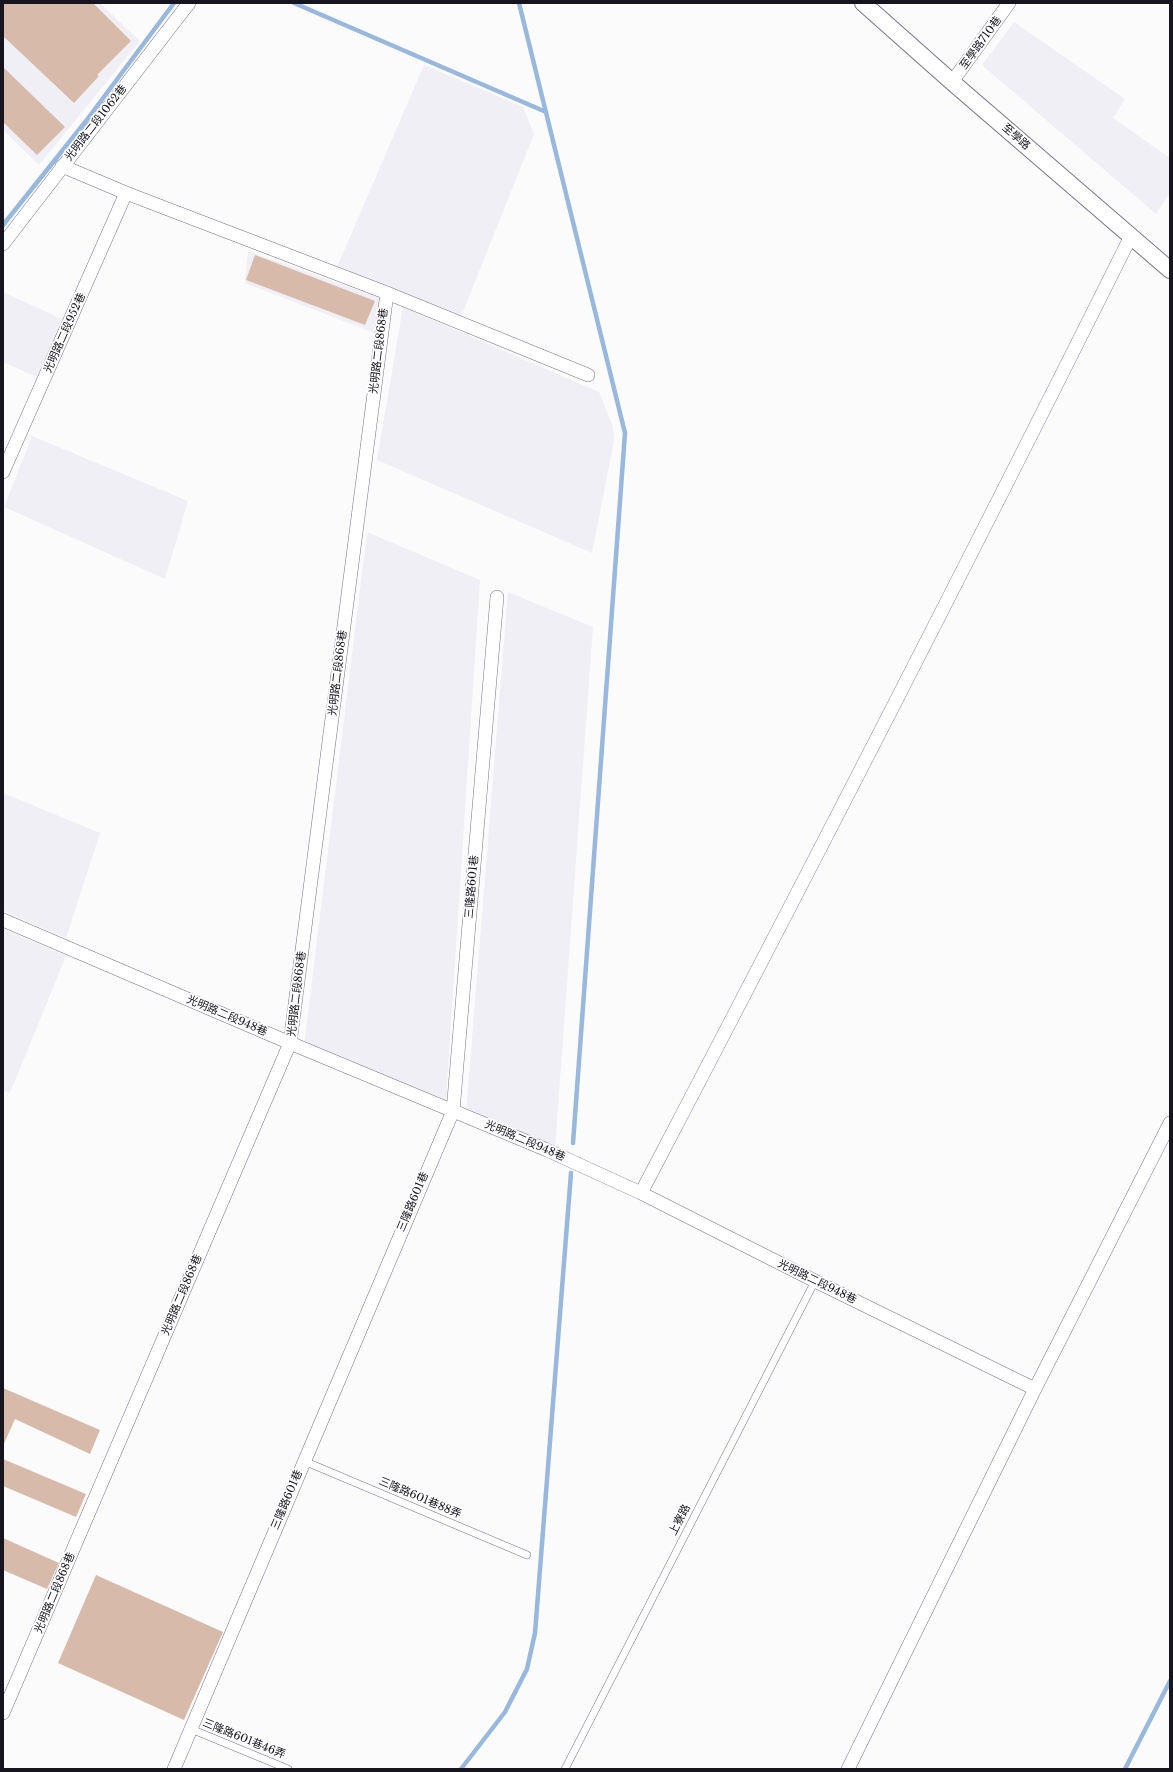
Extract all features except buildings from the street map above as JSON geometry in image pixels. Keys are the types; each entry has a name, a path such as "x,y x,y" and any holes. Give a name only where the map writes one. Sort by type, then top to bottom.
{"street":[{"name":"光明路二段1062巷","path":"3,244 189,3"},
{"name":"至學路","path":"863,3 952,82 1170,270"},
{"name":"至學路710巷","path":"952,82 1009,3"},
{"path":"62,166 126,193 387,293 588,375"},
{"name":"光明路二段952巷","path":"3,472 126,193"},
{"path":"641,1193 811,868 978,543 1132,236"},
{"name":"光明路二段868巷","path":"3,1713 290,1043 387,293"},
{"name":"三隆路601巷","path":"174,1769 453,1110 497,597"},
{"name":"光明路二段948巷","path":"3,920 290,1043 547,1150 641,1193 815,1281 1036,1389"},
{"path":"848,1769 1036,1389 1170,1124"}],"lane":[{"name":"上寮路","path":"565,1769 815,1281"},
{"name":"三隆路601巷88弄","path":"304,1461 528,1555"},
{"name":"三隆路601巷46弄","path":"191,1729 288,1769"}],"shaded area":[{"path":"3,3 100,3 140,41 39,165 3,130"},
{"path":"1014,22 1125,99 1113,118 1170,158 1170,193 1156,214 982,65"},
{"path":"424,65 523,107 534,134 460,319 337,267"},
{"path":"248,251 383,299 377,334 245,283"},
{"path":"3,292 66,321 37,377 3,362"},
{"path":"403,307 599,392 613,427 614,441 592,553 377,460"},
{"path":"32,436 188,501 165,579 4,507"},
{"path":"367,532 480,580 446,1100 304,1046"},
{"path":"508,592 593,627 555,1148 466,1113"},
{"path":"3,793 100,833 66,938 3,911"},
{"path":"3,929 66,956 10,1093 3,1090"}],"waterway":[{"path":"3,225 86,121 174,3"},
{"path":"294,3 546,112"},
{"path":"519,3 625,433 573,1143"},
{"path":"461,1769 505,1712 527,1669 535,1633 571,1173"},
{"path":"1125,1769 1170,1681"}]}
